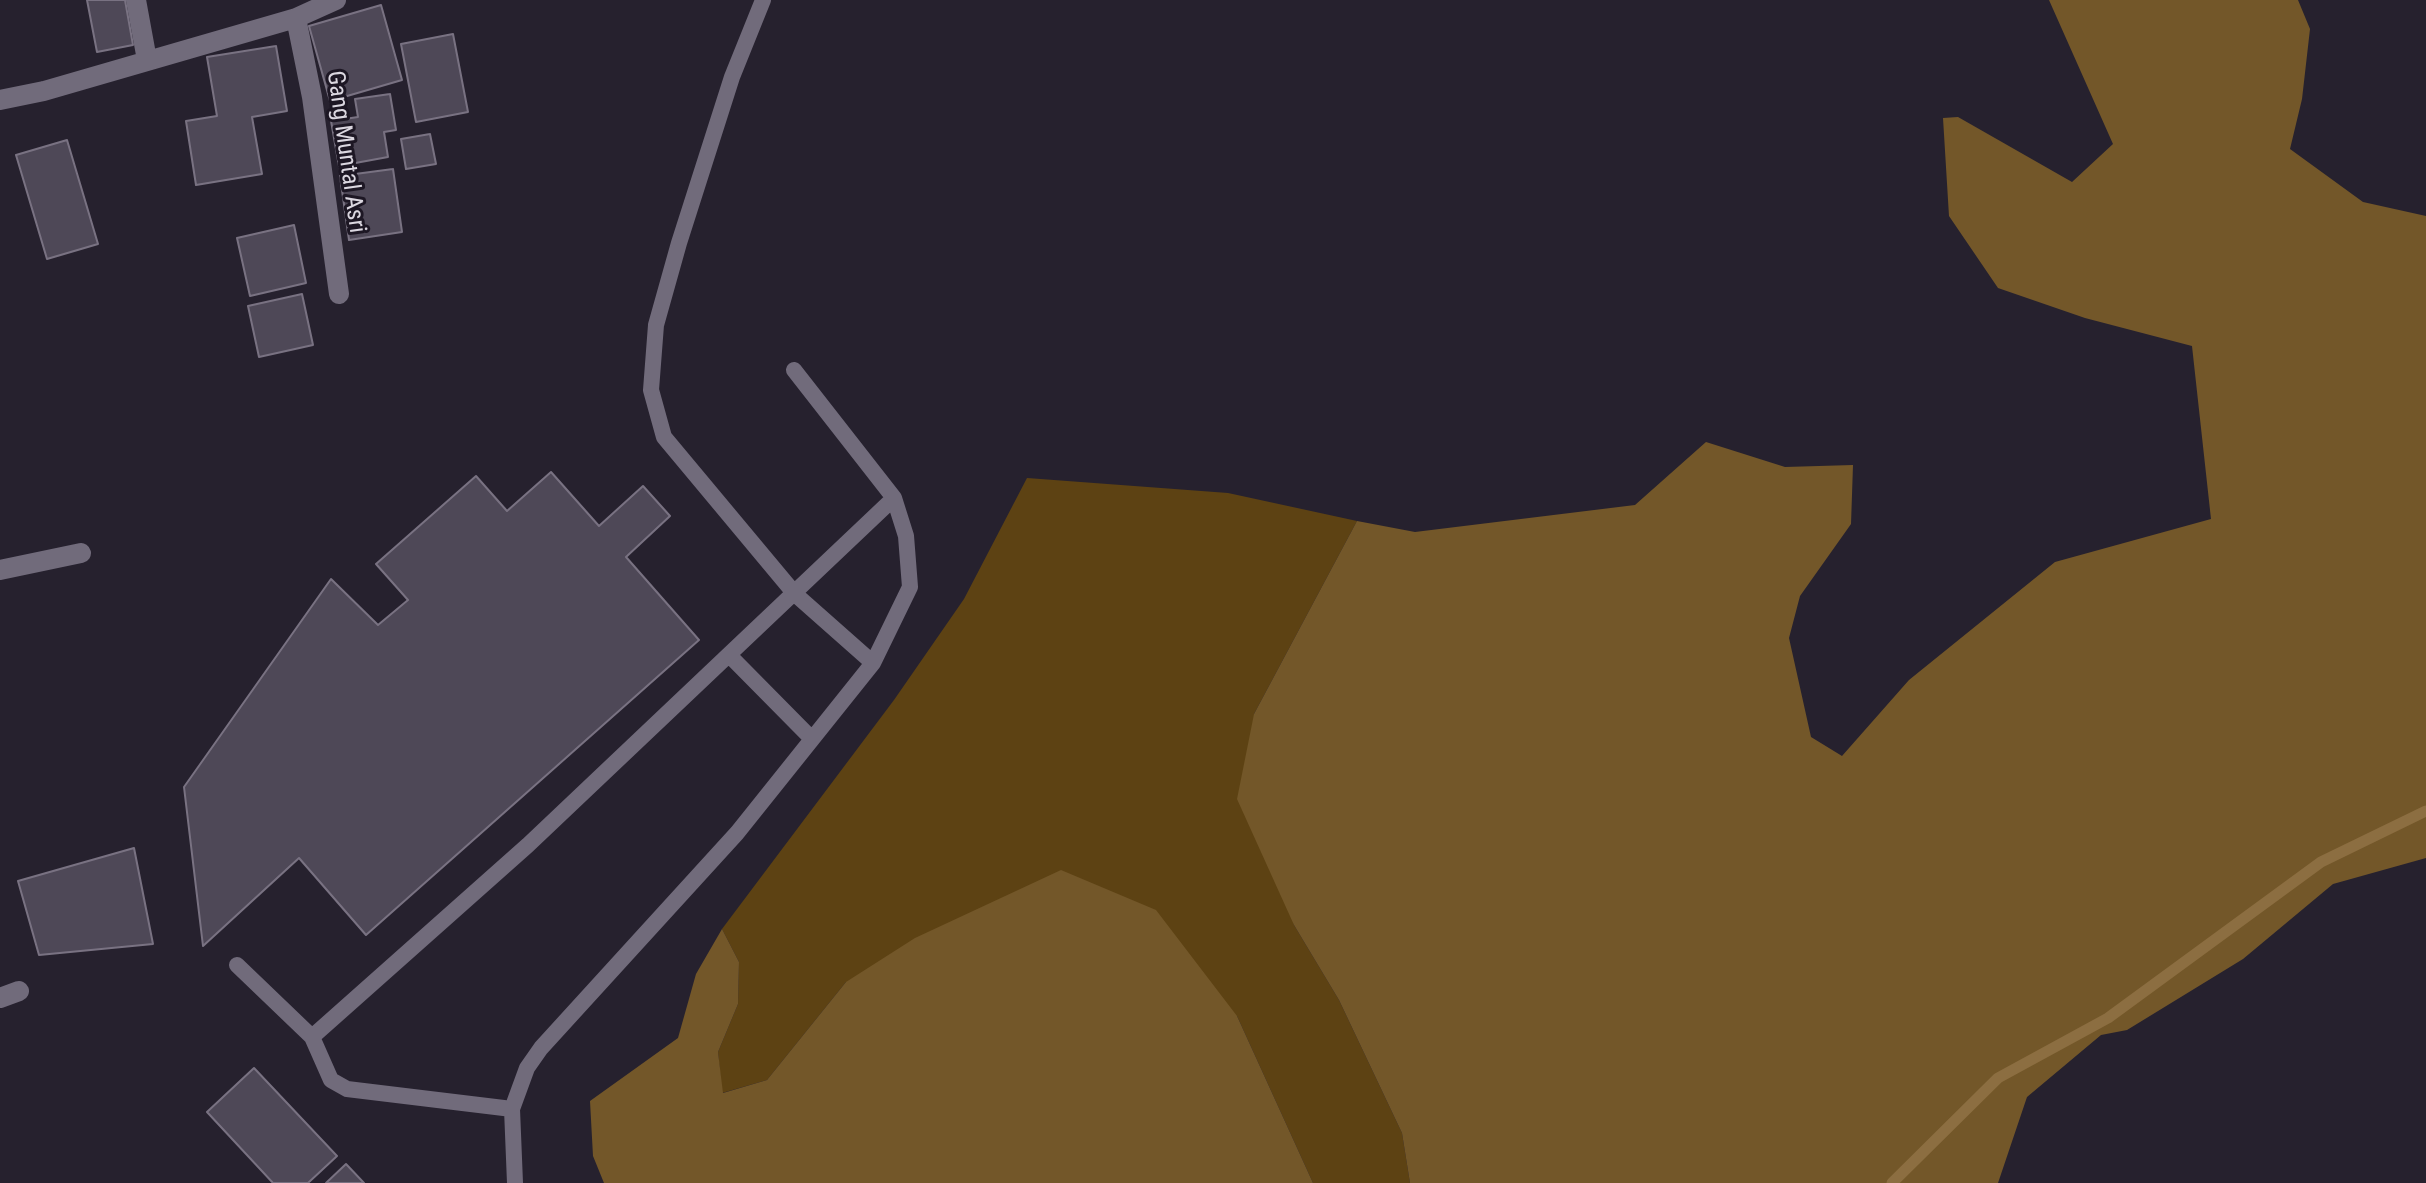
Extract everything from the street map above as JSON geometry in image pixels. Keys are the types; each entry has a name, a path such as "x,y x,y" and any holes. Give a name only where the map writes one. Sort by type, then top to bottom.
{"street":[{"path":"136,0 147,60"},
{"path":"0,100 296,18 336,0"},
{"name":"Gang Muntal Asri","path":"296,18 312,97 339,294"},
{"path":"0,570 81,553"}],"lane":[{"path":"763,0 727,91 679,243 656,325 651,390 664,437 795,594 873,663"},
{"path":"515,1183 512,1109 527,1068 541,1048 737,833 873,663 910,587 906,536 894,498 794,370"},
{"path":"312,1037 528,845 894,498"},
{"path":"729,655 811,738"},
{"path":"237,965 312,1037 331,1080 347,1089 512,1109"}],"shaded area":[{"path":"2049,0 2298,0 2310,29 2302,99 2290,149 2363,202 2426,216 2426,858 2333,884 2243,959 2127,1030 2101,1035 2027,1097 1998,1183 1410,1183 1402,1133 1339,1000 1294,925 1237,799 1254,714 1357,521 1415,532 1635,505 1706,442 1785,467 1853,465 1851,524 1800,596 1789,638 1811,737 1842,756 1909,680 2055,562 2211,519 2192,346 2085,318 1998,288 1949,216 1943,118 1958,117 2072,182 2113,144"},
{"path":"1027,478 1228,493 1357,521 1254,714 1294,925 1339,1000 1402,1133 1410,1183 1313,1183 1237,1016 846,982 767,1080 722,1093 718,1052 738,1004 739,962 722,929 894,700 964,599"},
{"path":"1061,870 1156,910 1237,1016 1313,1183 604,1183 593,1156 590,1101 678,1038 696,974 722,929 739,962 738,1004 718,1052 723,1093 767,1080 846,982 915,938"}],"building":[{"path":"87,0 125,0 133,45 97,52"},
{"path":"381,5 402,80 330,101 309,26"},
{"path":"453,34 468,112 416,122 401,44"},
{"path":"276,46 287,111 252,117 262,174 196,185 186,121 217,116 207,57"},
{"path":"390,94 396,130 384,132 388,157 339,166 331,121 358,117 355,99"},
{"path":"430,134 436,164 406,169 401,139"},
{"path":"67,140 98,244 47,259 16,155"},
{"path":"393,169 402,232 349,240 340,176"},
{"path":"294,225 306,283 250,296 237,238"},
{"path":"302,294 313,345 259,357 248,306"},
{"path":"551,472 599,526 643,486 670,516 626,557 699,640 366,935 299,858 203,946 184,787 331,579 378,625 408,600 376,564 476,476 507,511"},
{"path":"134,848 153,944 39,955 18,881"},
{"path":"254,1068 337,1156 308,1183 273,1183 207,1112"},
{"path":"346,1164 364,1183 326,1183"}],"waterway":[{"path":"1892,1183 1998,1078 2108,1018 2321,862 2426,811"}]}
